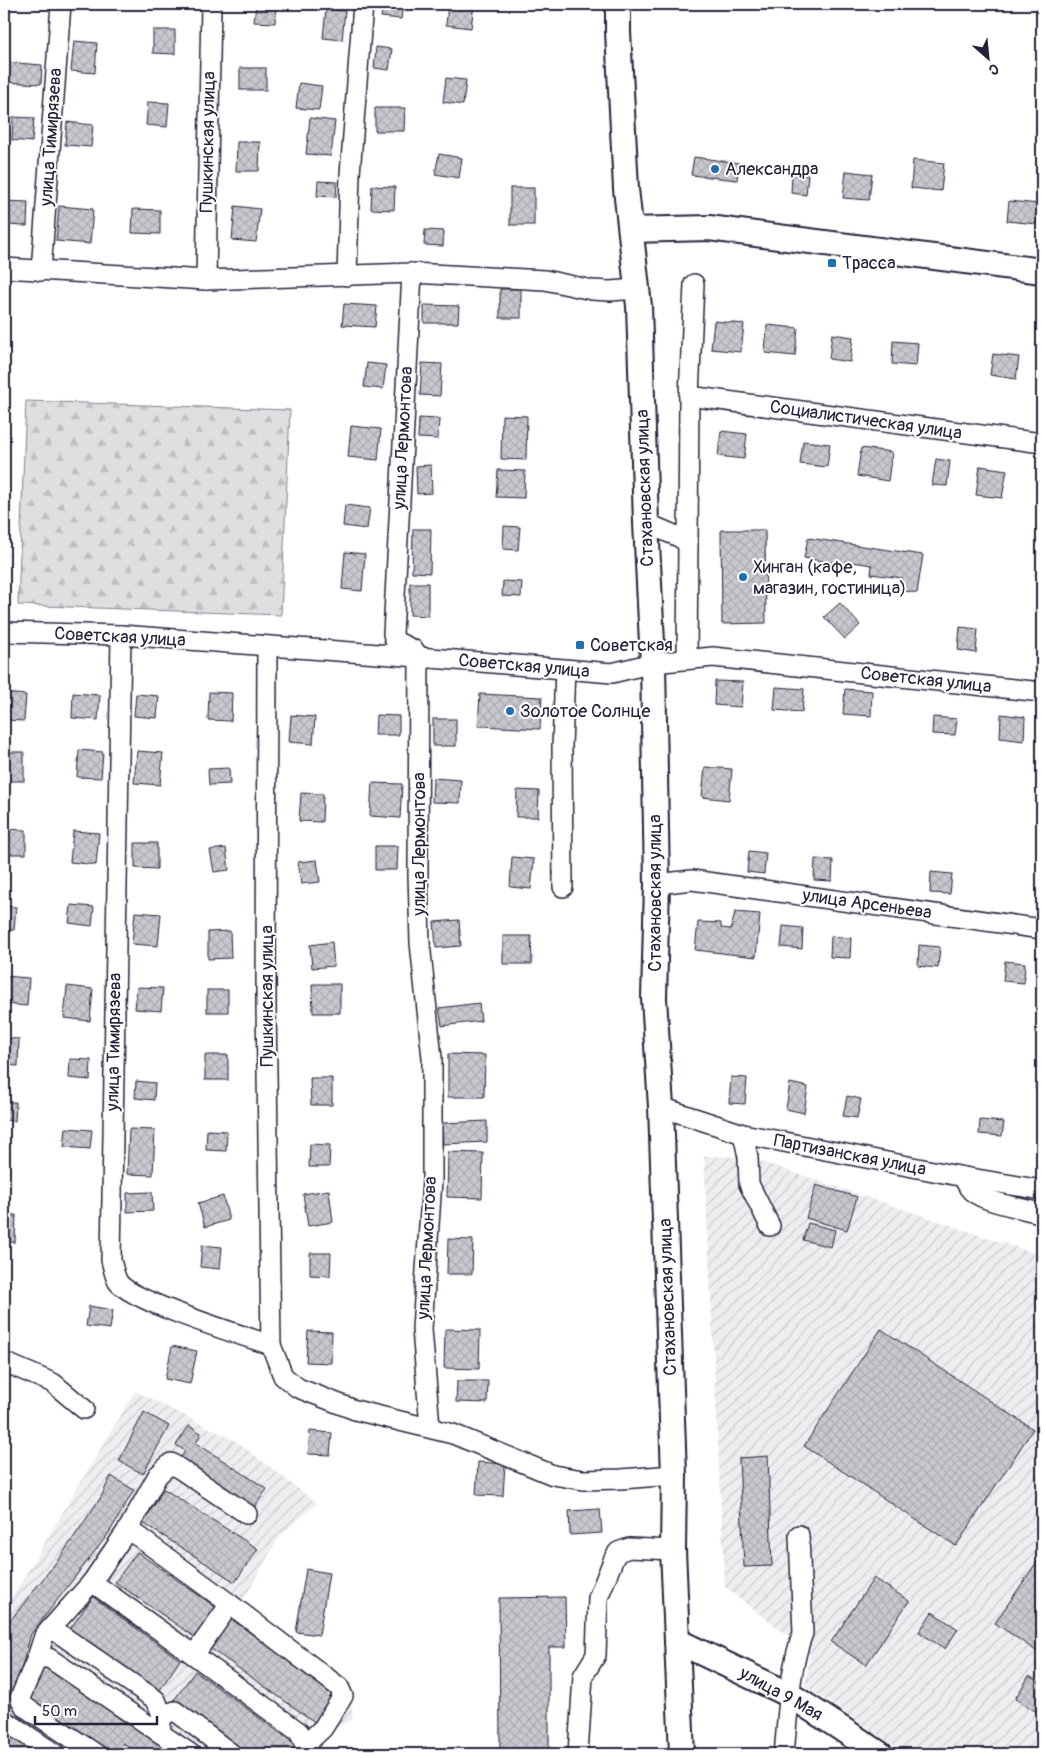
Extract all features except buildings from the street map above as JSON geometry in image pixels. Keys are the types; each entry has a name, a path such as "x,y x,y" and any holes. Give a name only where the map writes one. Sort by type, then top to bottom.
{"main road":[{"name":"Стахановская улица","path":"618,4 626,189 637,289 653,663 657,884 654,998 661,1107 674,1474 673,1550 682,1754"},
{"path":"631,230 709,228 1042,271"},
{"name":"улица 9 Мая","path":"677,1641 790,1695 880,1754"}],"street":[{"name":"улица Тимирязева","path":"41,271 61,4"},
{"name":"Пушкинская улица","path":"206,280 211,4"},
{"path":"347,276 350,174 363,4"},
{"path":"4,268 206,280 412,273 545,280 592,290 637,289"},
{"name":"улица Лермонтова","path":"412,273 393,634 395,641 414,650 419,657 418,874 420,934 432,1058 432,1181 422,1329 430,1428"},
{"path":"686,658 689,396 694,284"},
{"name":"Социалистическая улица","path":"689,396 1042,444"},
{"path":"646,523 679,537 688,543"},
{"name":"Советская улица","path":"4,632 121,635 612,673 653,663 686,658 713,657 1042,692"},
{"name":"улица Тимирязева","path":"121,635 111,1260 119,1283 128,1290 170,1310 270,1345"},
{"name":"Пушкинская улица","path":"267,647 266,1004 270,1345"},
{"path":"563,887 562,746 565,670"},
{"name":"улица Арсеньева","path":"657,884 692,880 1042,929"},
{"name":"Партизанская улица","path":"661,1107 743,1134 964,1177 1042,1190"},
{"path":"743,1134 748,1157 749,1184 770,1226"},
{"path":"964,1177 969,1189 980,1198 1042,1214"},
{"path":"270,1345 283,1376 298,1388 355,1410 453,1434 552,1475 583,1480 622,1479 674,1474"},
{"path":"4,1362 53,1383 84,1409"},
{"path":"96,1754 25,1707 20,1698 44,1636 92,1582 128,1529 158,1475 171,1463 247,1514"},
{"path":"128,1529 338,1687 343,1696 323,1728 306,1750"},
{"path":"784,1754 790,1695 798,1645 803,1632 799,1535"},
{"path":"578,1754 584,1676 596,1655 598,1598 614,1558 618,1552 629,1548 673,1550"},
{"path":"92,1582 194,1654 299,1732 306,1750"},
{"path":"194,1654 230,1604"},
{"path":"51,1628 156,1700 161,1724"},
{"path":"37,1658 49,1658 161,1724 191,1754"},
{"path":"161,1724 175,1711 232,1754"},
{"path":"4,1720 55,1754"}],"shaded area":[{"path":"704,1156 748,1157 1042,1256 1042,1754 907,1754 805,1686 810,1653 725,1587"},
{"path":"135,1391 236,1441 317,1503 280,1536 241,1604 350,1689 353,1719 312,1740 311,1754 4,1754 4,1611"}],"green space":[{"path":"26,401 290,410 281,615 18,605"}],"place":[{"name":"Александра","path":"715,169"},
{"name":"Трасса","path":"832,263"},
{"name":"Хинган (кафе, магазин, гостиница)","path":"743,577"},
{"name":"Советская","path":"580,645"},
{"name":"Золотое Солнце","path":"510,711"}]}
